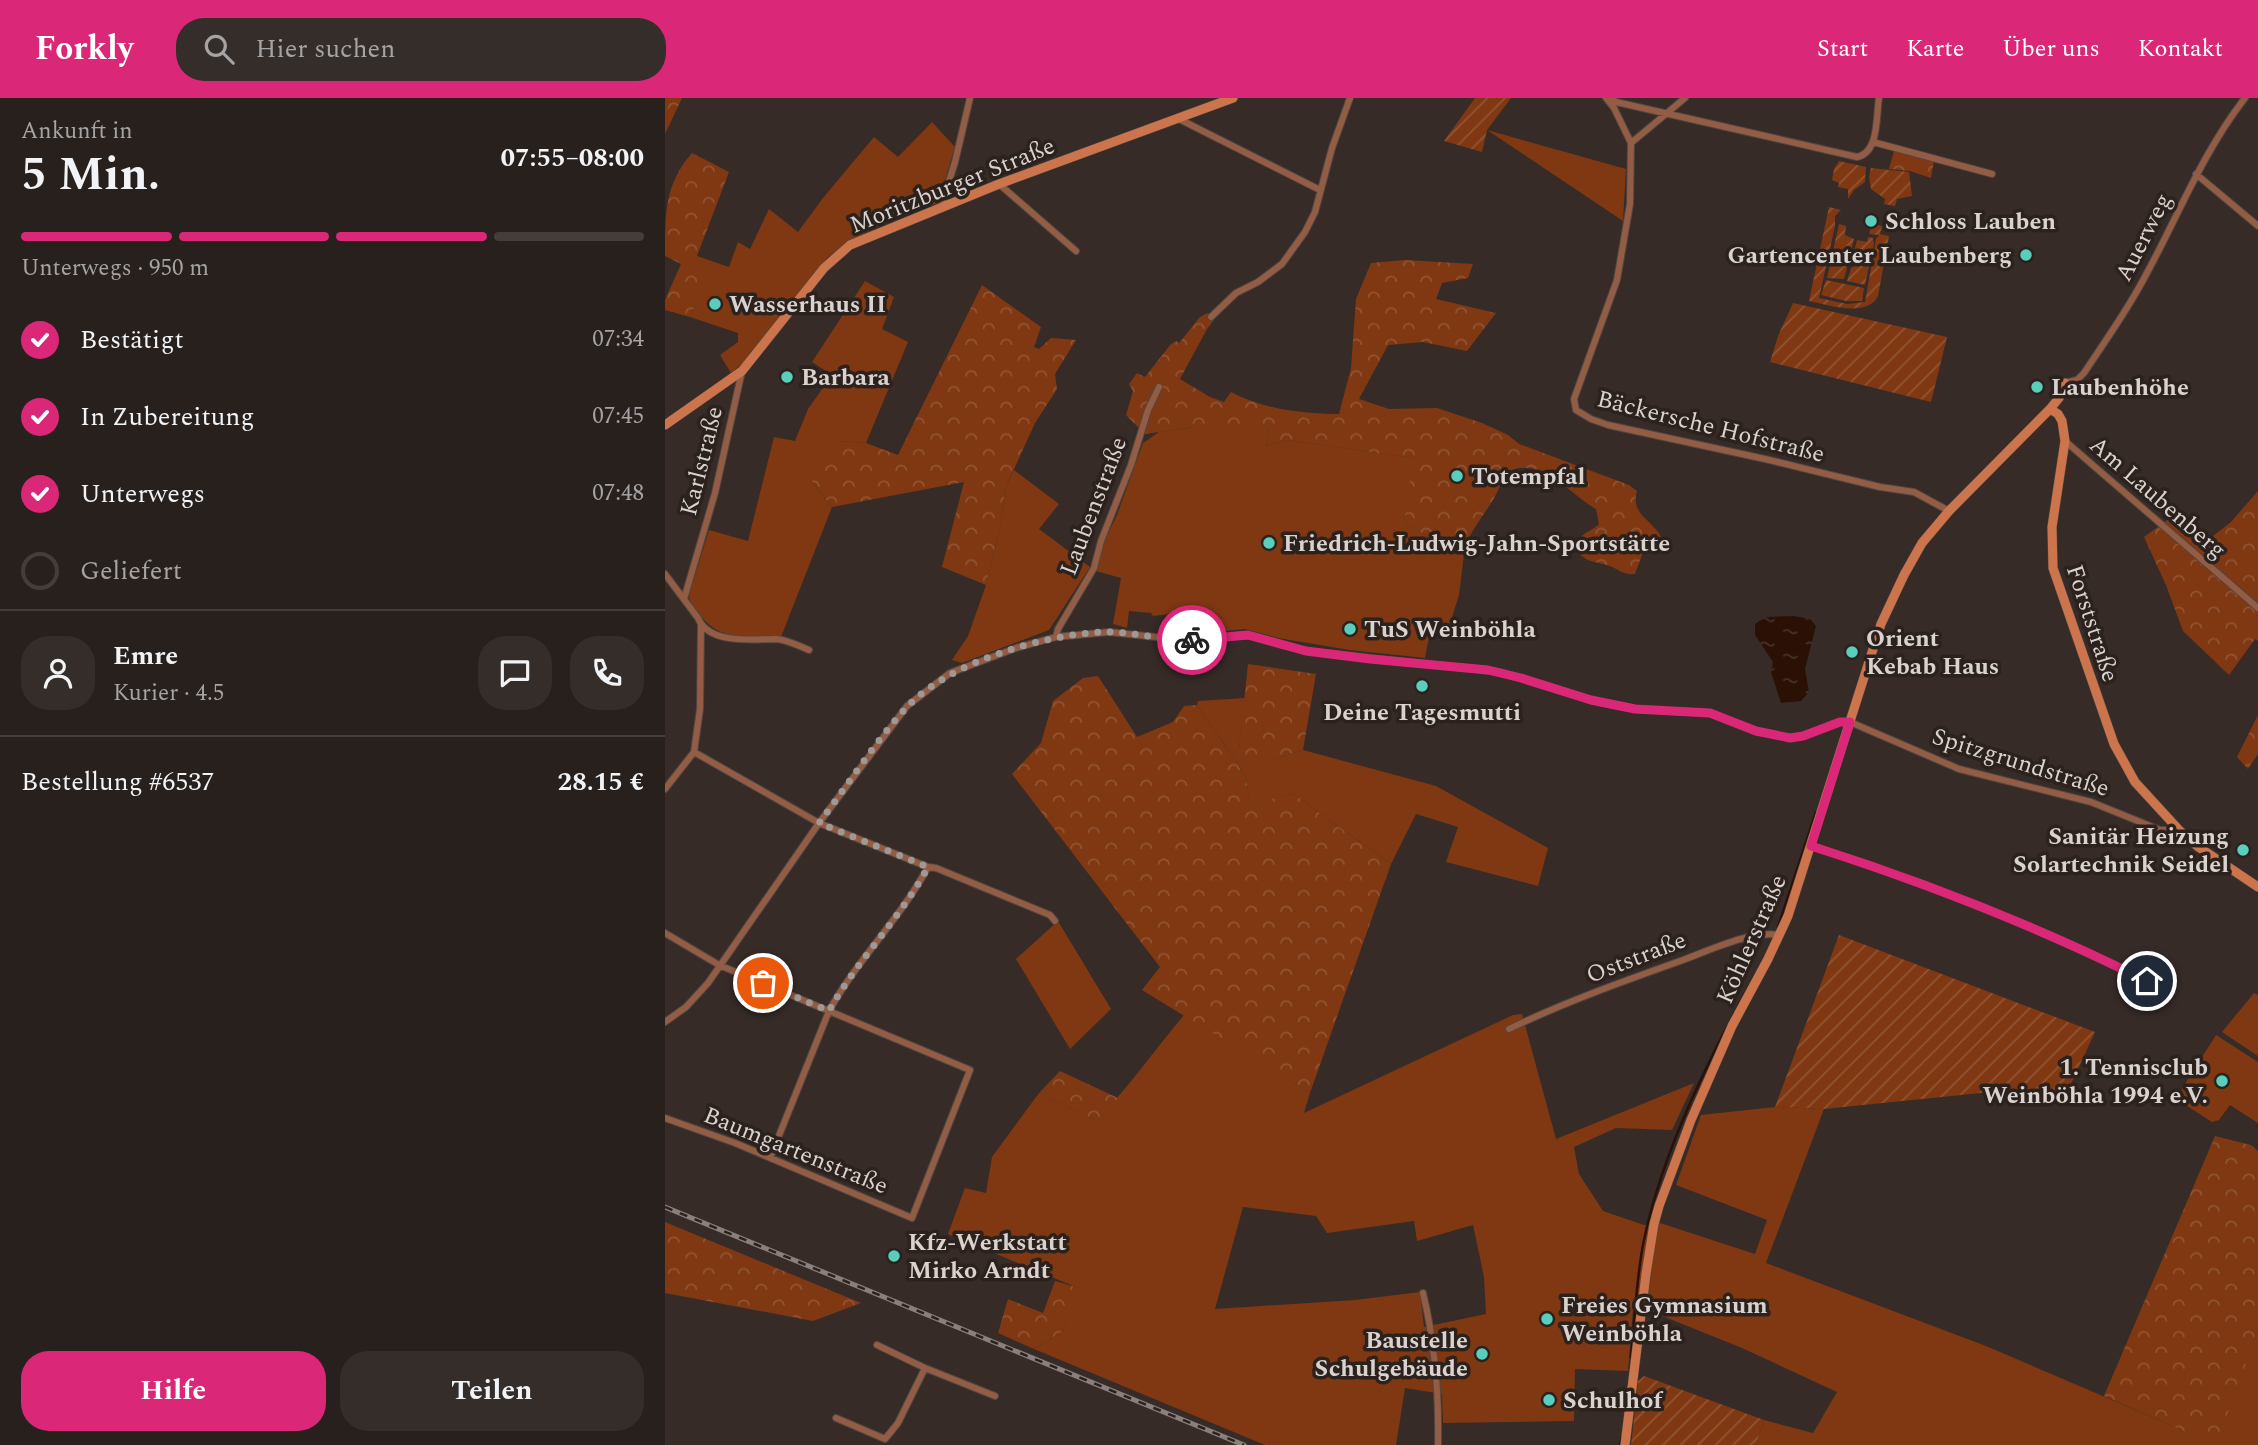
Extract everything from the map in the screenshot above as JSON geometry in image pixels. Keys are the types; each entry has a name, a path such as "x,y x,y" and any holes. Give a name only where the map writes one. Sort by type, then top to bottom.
{"street":[{"path":"941,207 970,98"},
{"name":"Moritzburger Straße","path":"665,425 742,371 833,258 858,241 999,184 1233,98"},
{"path":"1211,317 1236,293 1258,282 1287,259 1312,220 1350,98"},
{"path":"1609,98 1616,102 1857,157 1866,155 1873,142 1878,98"},
{"name":"Bäckersche Hofstraße","path":"1609,98 1631,143 1630,204 1621,268 1574,399 1576,410 1608,425 1765,458 1880,487 1915,492 1949,510"},
{"path":"1631,143 1685,98"},
{"name":"Auerweg","path":"2065,383 2077,380 2084,373 2137,292 2222,127 2245,98"},
{"path":"1177,118 1320,190"},
{"path":"1873,142 1992,174"},
{"path":"2196,174 2258,226"},
{"path":"999,184 1076,251"},
{"name":"Karlstraße","path":"684,599 715,493 742,371"},
{"name":"Köhlerstraße","path":"1625,1445 1654,1224 1696,1108 1732,1026 1780,935 1887,610 1922,544 1949,510 2050,409 2059,398 2065,383"},
{"name":"Laubenstraße","path":"1056,637 1094,568 1101,541 1131,465 1148,410 1159,387"},
{"path":"2050,409 2058,414 2062,421 2065,441"},
{"name":"Am Laubenberg","path":"2065,441 2258,608"},
{"name":"Forststraße","path":"2065,441 2052,527 2051,548 2056,580 2122,760 2143,792 2179,830"},
{"path":"665,575 701,625 709,631 746,641 777,639 809,650"},
{"path":"665,789 694,752 700,709 701,625"},
{"path":"665,1022 698,995 819,823 907,706 950,673 1016,648 1056,637 1109,632 1184,640 1248,635 1306,651 1500,672 1591,700 1635,709 1710,713 1756,731 1790,738 1840,722 1850,722"},
{"name":"Spitzgrundstraße","path":"1850,722 1959,769 2091,802 2160,830 2179,830 2197,846 2258,887"},
{"path":"694,752 819,823 1029,905 1050,915 1055,921"},
{"path":"1811,846 1899,874 1983,906 2060,939 2165,991"},
{"path":"769,1158 829,1011 841,989 880,939 928,867"},
{"path":"665,933 719,965 829,1011"},
{"name":"Oststraße","path":"1509,1029 1617,984 1716,948 1768,933 1780,935"},
{"name":"Baumgartenstraße","path":"665,1118 912,1218 970,1070 829,1011"},
{"path":"1423,1293 1433,1332 1438,1388 1438,1445"},
{"path":"877,1345 995,1395"},
{"path":"836,1418 884,1442 898,1423 925,1367"}],"green space":[{"path":"665,98 682,98 665,134"},
{"path":"1475,98 1511,98 1487,130 1482,152 1444,141"},
{"path":"932,122 955,147 938,203 865,233 838,249 826,259 743,363 731,373 720,355 738,342 738,333 690,317 697,300 697,256 729,267 738,242 750,249 769,209 798,232 874,137 898,157"},
{"path":"1487,130 1626,169 1623,221"},
{"path":"1894,151 1934,161 1931,178 1910,171 1889,169"},
{"path":"692,153 729,172 697,256 697,300 690,317 665,310 665,300 681,264 665,256 665,240 668,200 676,176"},
{"path":"1839,161 1866,167 1865,182 1854,190 1848,199 1848,189 1838,187 1839,183 1832,180"},
{"path":"1871,168 1909,172 1912,196 1897,199 1895,206 1884,204 1885,199 1871,189"},
{"path":"1829,207 1841,210 1835,216 1819,298 1847,304 1865,302 1876,239 1879,235 1869,234 1872,223 1882,226 1880,234 1889,236 1878,296 1866,307 1836,307 1809,301"},
{"path":"1839,224 1846,226 1845,235 1854,239 1850,254 1845,260 1847,268 1844,279 1827,278"},
{"path":"1868,237 1873,238 1874,244 1865,285 1847,281 1851,268 1858,262 1853,256 1857,240 1867,242"},
{"path":"1405,260 1473,264 1468,278 1442,283 1436,299 1496,313 1467,351 1423,342 1388,345 1359,399 1389,409 1437,408 1482,423 1508,435 1519,444 1629,485 1637,491 1639,512 1661,537 1646,544 1635,574 1624,573 1582,556 1578,542 1585,533 1599,524 1596,509 1541,471 1529,468 1504,474 1497,493 1465,546 1438,548 1433,540 1404,522 1413,458 1286,440 1266,446 1269,427 1195,427 1145,434 1126,415 1133,391 1129,384 1137,373 1145,377 1171,344 1176,341 1179,343 1200,317 1207,313 1214,320 1180,379 1224,402 1231,392 1256,403 1283,409 1339,414 1351,368 1356,299 1371,263"},
{"path":"1826,280 1864,288 1862,301 1846,301 1821,295"},
{"path":"865,281 894,297 882,329 908,342 866,443 841,441 811,480 832,507 781,637 747,638 716,630 707,623 689,597 709,530 748,541 774,437 795,441 808,409 832,375 812,362"},
{"path":"982,285 1041,327 1034,347 1039,349 1051,338 1076,340 1055,374 1057,389 1035,423 1005,489 1001,522 986,585 942,567 964,482 832,507 811,480 816,459 841,441 866,443 898,455"},
{"path":"1793,303 1947,337 1931,402 1770,362"},
{"name":"Friedrich-Ludwig-Jahn-Sportstätte","path":"1195,427 1269,427 1266,446 1286,440 1414,458 1404,522 1433,540 1438,548 1465,546 1459,595 1446,636 1430,632 1425,658 1350,650 1278,638 1245,629 1204,633 1201,625 1205,624 1204,610 1153,616 1151,613 1129,611 1127,628 1113,624 1121,578 1096,571 1105,540 1143,443 1159,432"},
{"path":"1014,470 1059,504 1039,529 1090,567 1049,630 962,663 952,660 968,636 986,585 1001,522 1005,489"},
{"path":"2258,491 2258,641 2255,639 2229,675 2183,631 2144,537 2169,519 2204,543 2231,522"},
{"path":"1248,664 1316,674 1303,750 1275,759 1246,760 1239,749"},
{"path":"1098,676 1137,737 1173,722 1184,706 1197,705 1245,775 1251,805 1292,793 1391,864 1310,1093 1142,990 1160,967 1012,774 1041,743 1053,701 1083,678"},
{"path":"1245,698 1239,749 1275,759 1303,750 1436,786 1548,848 1538,886 1446,862 1458,827 1416,814 1391,864 1292,793 1251,806 1245,775 1197,705 1198,701"},
{"path":"2258,715 2258,754 2248,769 2237,757"},
{"path":"1058,921 1111,1009 1070,1049 1016,959"},
{"path":"1839,935 2095,1032 2064,1099 2020,1089 1824,1109 1775,1107"},
{"path":"2254,993 2258,995 2258,1056 2222,1032"},
{"path":"1522,1014 1556,1139 1694,1083 1672,1130 1616,1128 1574,1147 1579,1174 1603,1211 1644,1225 1660,1223 1755,1254 1767,1220 1676,1185 1701,1115 1775,1107 1824,1109 1766,1263 1986,1346 2215,1444 2258,1331 2258,1445 1756,1445 1764,1420 1813,1433 1837,1392 1742,1348 1650,1311 1633,1309 1628,1371 1575,1369 1574,1421 1443,1423 1442,1394 1405,1388 1396,1445 1265,1445 1034,1349 1062,1332 1078,1288 948,1234 965,1188 986,1193 992,1157 1039,1093 1097,1121 1184,1015 1310,1093 1304,1113 1513,1015","holes":["1243,1207 1316,1216 1327,1233 1414,1221 1417,1241 1473,1225 1484,1277 1486,1314 1424,1327 1420,1292 1355,1300 1215,1309"]},
{"name":"1. Tennisclub Weinböhla 1994 e.V.","path":"2216,1035 2258,1062 2258,1123 2230,1105 2219,1120 2212,1122 2178,1100 2177,1097"},
{"path":"1060,1071 1118,1098 1097,1121 1039,1093"},
{"path":"2215,1136 2251,1145 2258,1151 2258,1331 2216,1445 2104,1396"},
{"path":"665,1222 861,1303 813,1321 665,1293"},
{"path":"1055,1281 1079,1288 1062,1332 1034,1349 998,1333 1008,1299 1043,1313"},
{"path":"1644,1376 1764,1420 1756,1445 1631,1445 1638,1381"}],"water":[{"path":"1794,616 1810,619 1816,626 1805,669 1809,692 1801,701 1781,703 1771,672 1773,662 1755,635 1755,624 1765,617"}],"waterway":[{"path":"1778,927 1816,812"},
{"path":"1631,1357 1641,1254 1663,1172 1705,1070 1755,975"},
{"path":"1620,1445 1622,1437"}],"railway":[{"path":"665,1207 1244,1445"}],"way so far":[{"path":"763,983 829,1011 841,989 880,939 928,867 819,823 907,706 950,673 1016,648 1056,637 1109,632 1192,640"}],"place":[{"name":"Schloss Lauben","path":"1871,221"},
{"name":"Gartencenter Laubenberg","path":"2026,255"},
{"name":"Wasserhaus II","path":"715,304"},
{"name":"Barbara","path":"787,377"},
{"name":"Laubenhöhe","path":"2037,387"},
{"name":"Totempfal","path":"1457,476"},
{"name":"Friedrich-Ludwig-Jahn-Sportstätte","path":"1269,543"},
{"name":"TuS Weinböhla","path":"1350,629"},
{"name":"Orient Kebab Haus","path":"1852,652"},
{"name":"Deine Tagesmutti","path":"1422,686"},
{"name":"Sanitär Heizung Solartechnik Seidel","path":"2243,850"},
{"name":"1. Tennisclub Weinböhla 1994 e.V.","path":"2222,1081"},
{"name":"Kfz-Werkstatt Mirko Arndt","path":"894,1256"},
{"name":"Freies Gymnasium Weinböhla","path":"1547,1319"},
{"name":"Baustelle Schulgebäude","path":"1482,1354"},
{"name":"Schulhof","path":"1549,1400"}],"route":[{"path":"1192,640 1248,635 1306,651 1488,670 1591,700 1635,709 1710,713 1756,731 1790,738 1840,722 1850,722 1811,846 1899,874 1983,906 2147,981"}]}
